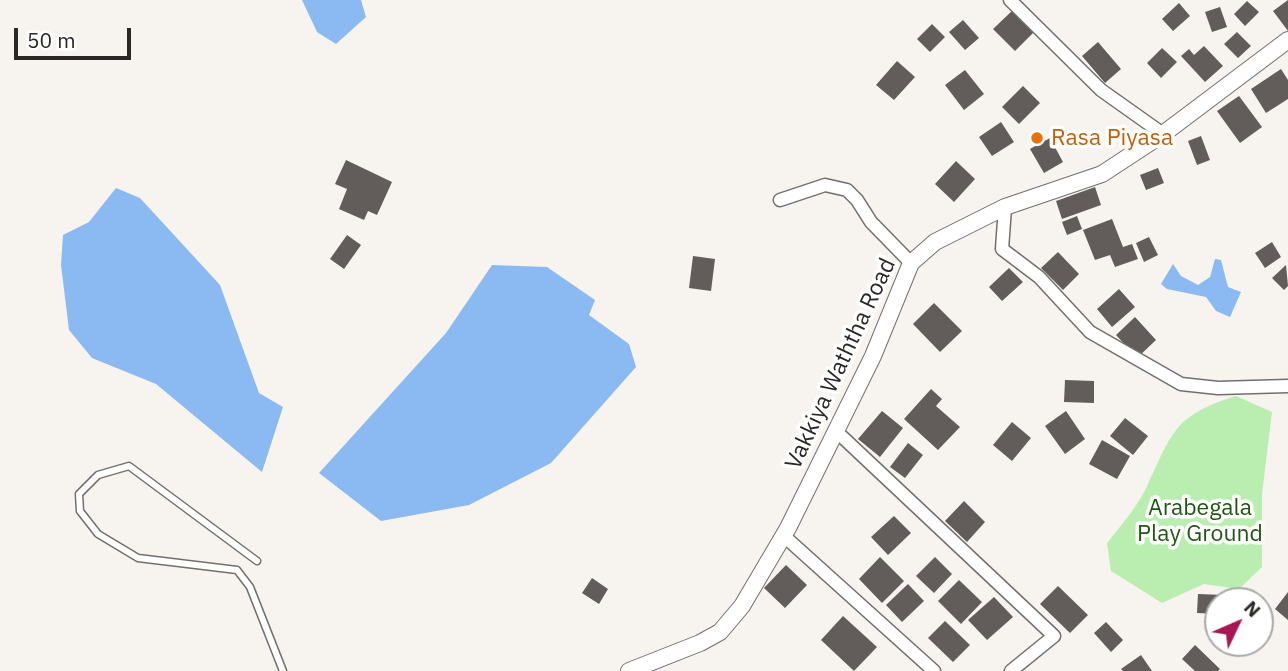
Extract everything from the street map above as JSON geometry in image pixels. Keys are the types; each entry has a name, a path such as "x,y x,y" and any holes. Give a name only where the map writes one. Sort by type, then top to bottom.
{"street":[{"path":"1010,0 1101,90 1163,134"},
{"name":"Vakkiya Waththa Road","path":"629,671 700,643 720,632 742,606 784,536 873,356 911,263 935,242 1005,207 1102,174 1163,134 1288,40"},
{"path":"780,200 825,185 847,190 858,200 871,222 911,263"},
{"path":"1005,207 1002,249 1039,276 1090,332 1181,383 1217,388 1288,386"},
{"path":"836,431 1054,636 1011,671"},
{"path":"784,536 934,671"}],"lane":[{"path":"257,561 129,466 98,475 79,494 80,512 98,534 138,558 237,570 250,587 284,671"}],"green space":[{"name":"Arabegala Play Ground","path":"1236,396 1272,412 1262,494 1262,567 1241,587 1204,584 1162,603 1111,571 1107,543 1140,500 1178,427 1200,410"}],"water":[{"path":"302,0 361,0 366,17 336,44 317,32"},
{"path":"116,188 140,198 220,285 259,393 283,407 262,472 156,384 92,358 69,330 61,265 63,235 89,222"},
{"path":"1215,259 1221,260 1228,287 1241,292 1230,317 1216,311 1206,297 1167,289 1161,284 1173,264 1181,276 1198,285 1210,277"},
{"path":"492,265 547,267 595,300 589,315 629,344 636,367 551,463 469,505 381,521 319,473 446,333"}],"building":[{"path":"1288,0 1288,31 1273,11"},
{"path":"1247,1 1259,12 1245,26 1234,14"},
{"path":"1179,3 1190,16 1173,31 1162,19"},
{"path":"1220,7 1227,27 1212,32 1205,12"},
{"path":"1013,10 1035,31 1015,51 993,29"},
{"path":"963,20 979,38 965,50 949,32"},
{"path":"932,24 945,37 930,52 917,39"},
{"path":"1237,32 1251,46 1238,58 1224,44"},
{"path":"1098,42 1121,69 1105,83 1082,56"},
{"path":"1204,46 1223,66 1205,82 1181,56 1189,49 1194,55"},
{"path":"1162,48 1177,62 1161,78 1147,63"},
{"path":"897,61 915,77 894,100 876,85"},
{"path":"1281,69 1288,80 1288,99 1266,113 1251,89"},
{"path":"965,70 984,94 964,110 945,85"},
{"path":"1023,86 1040,103 1019,124 1002,107"},
{"path":"1239,96 1262,127 1240,143 1217,111"},
{"path":"1001,122 1014,142 992,156 979,137"},
{"path":"1201,136 1210,160 1197,165 1188,141"},
{"path":"1050,138 1063,162 1044,173 1030,149"},
{"path":"346,160 392,182 377,215 368,211 364,220 339,209 347,189 335,184"},
{"path":"956,161 975,179 954,202 935,184"},
{"path":"1158,168 1164,183 1146,190 1140,175"},
{"path":"1095,187 1101,205 1062,219 1056,201"},
{"path":"1077,216 1082,229 1067,235 1062,222"},
{"path":"1112,219 1123,247 1132,244 1138,259 1115,267 1110,255 1095,260 1083,230"},
{"path":"347,235 361,245 344,269 330,259"},
{"path":"1149,237 1158,255 1144,262 1136,243"},
{"path":"1272,242 1281,257 1265,268 1255,253"},
{"path":"1058,252 1079,274 1063,290 1041,268"},
{"path":"693,256 715,259 711,291 689,288"},
{"path":"1286,265 1288,286 1284,290 1272,278"},
{"path":"1009,268 1023,282 1002,301 989,287"},
{"path":"1119,289 1135,307 1112,327 1097,309"},
{"path":"934,303 962,331 940,352 913,324"},
{"path":"1135,317 1156,340 1137,358 1116,335"},
{"path":"1065,380 1094,381 1094,403 1064,402"},
{"path":"931,389 942,399 936,406 960,427 938,450 904,419"},
{"path":"882,411 903,428 880,457 858,439"},
{"path":"1066,411 1085,439 1065,454 1045,426"},
{"path":"1125,418 1148,436 1133,455 1110,436"},
{"path":"1012,422 1031,438 1012,461 993,445"},
{"path":"1102,440 1130,456 1117,479 1089,464"},
{"path":"908,443 923,455 905,478 890,467"},
{"path":"964,501 985,522 967,542 945,521"},
{"path":"894,516 911,533 888,555 871,537"},
{"path":"880,557 904,581 882,603 859,579"},
{"path":"935,557 952,574 934,593 916,576"},
{"path":"786,565 807,585 785,608 764,588"},
{"path":"592,578 608,589 599,604 582,593"},
{"path":"959,580 982,602 961,624 938,601"},
{"path":"908,584 924,601 902,622 886,605"},
{"path":"1058,586 1088,615 1070,633 1040,604"},
{"path":"1288,592 1288,620 1275,609"},
{"path":"1198,594 1204,594 1204,613 1197,613"},
{"path":"994,597 1013,617 987,640 968,620"},
{"path":"843,616 877,647 854,671 821,640"},
{"path":"945,621 970,645 953,662 928,638"},
{"path":"1106,622 1123,640 1111,652 1094,633"},
{"path":"1195,645 1204,657 1220,669 1195,671 1182,659"},
{"path":"1141,655 1152,671 1121,669"}],"place":[{"name":"Rasa Piyasa","path":"1037,138"}]}
